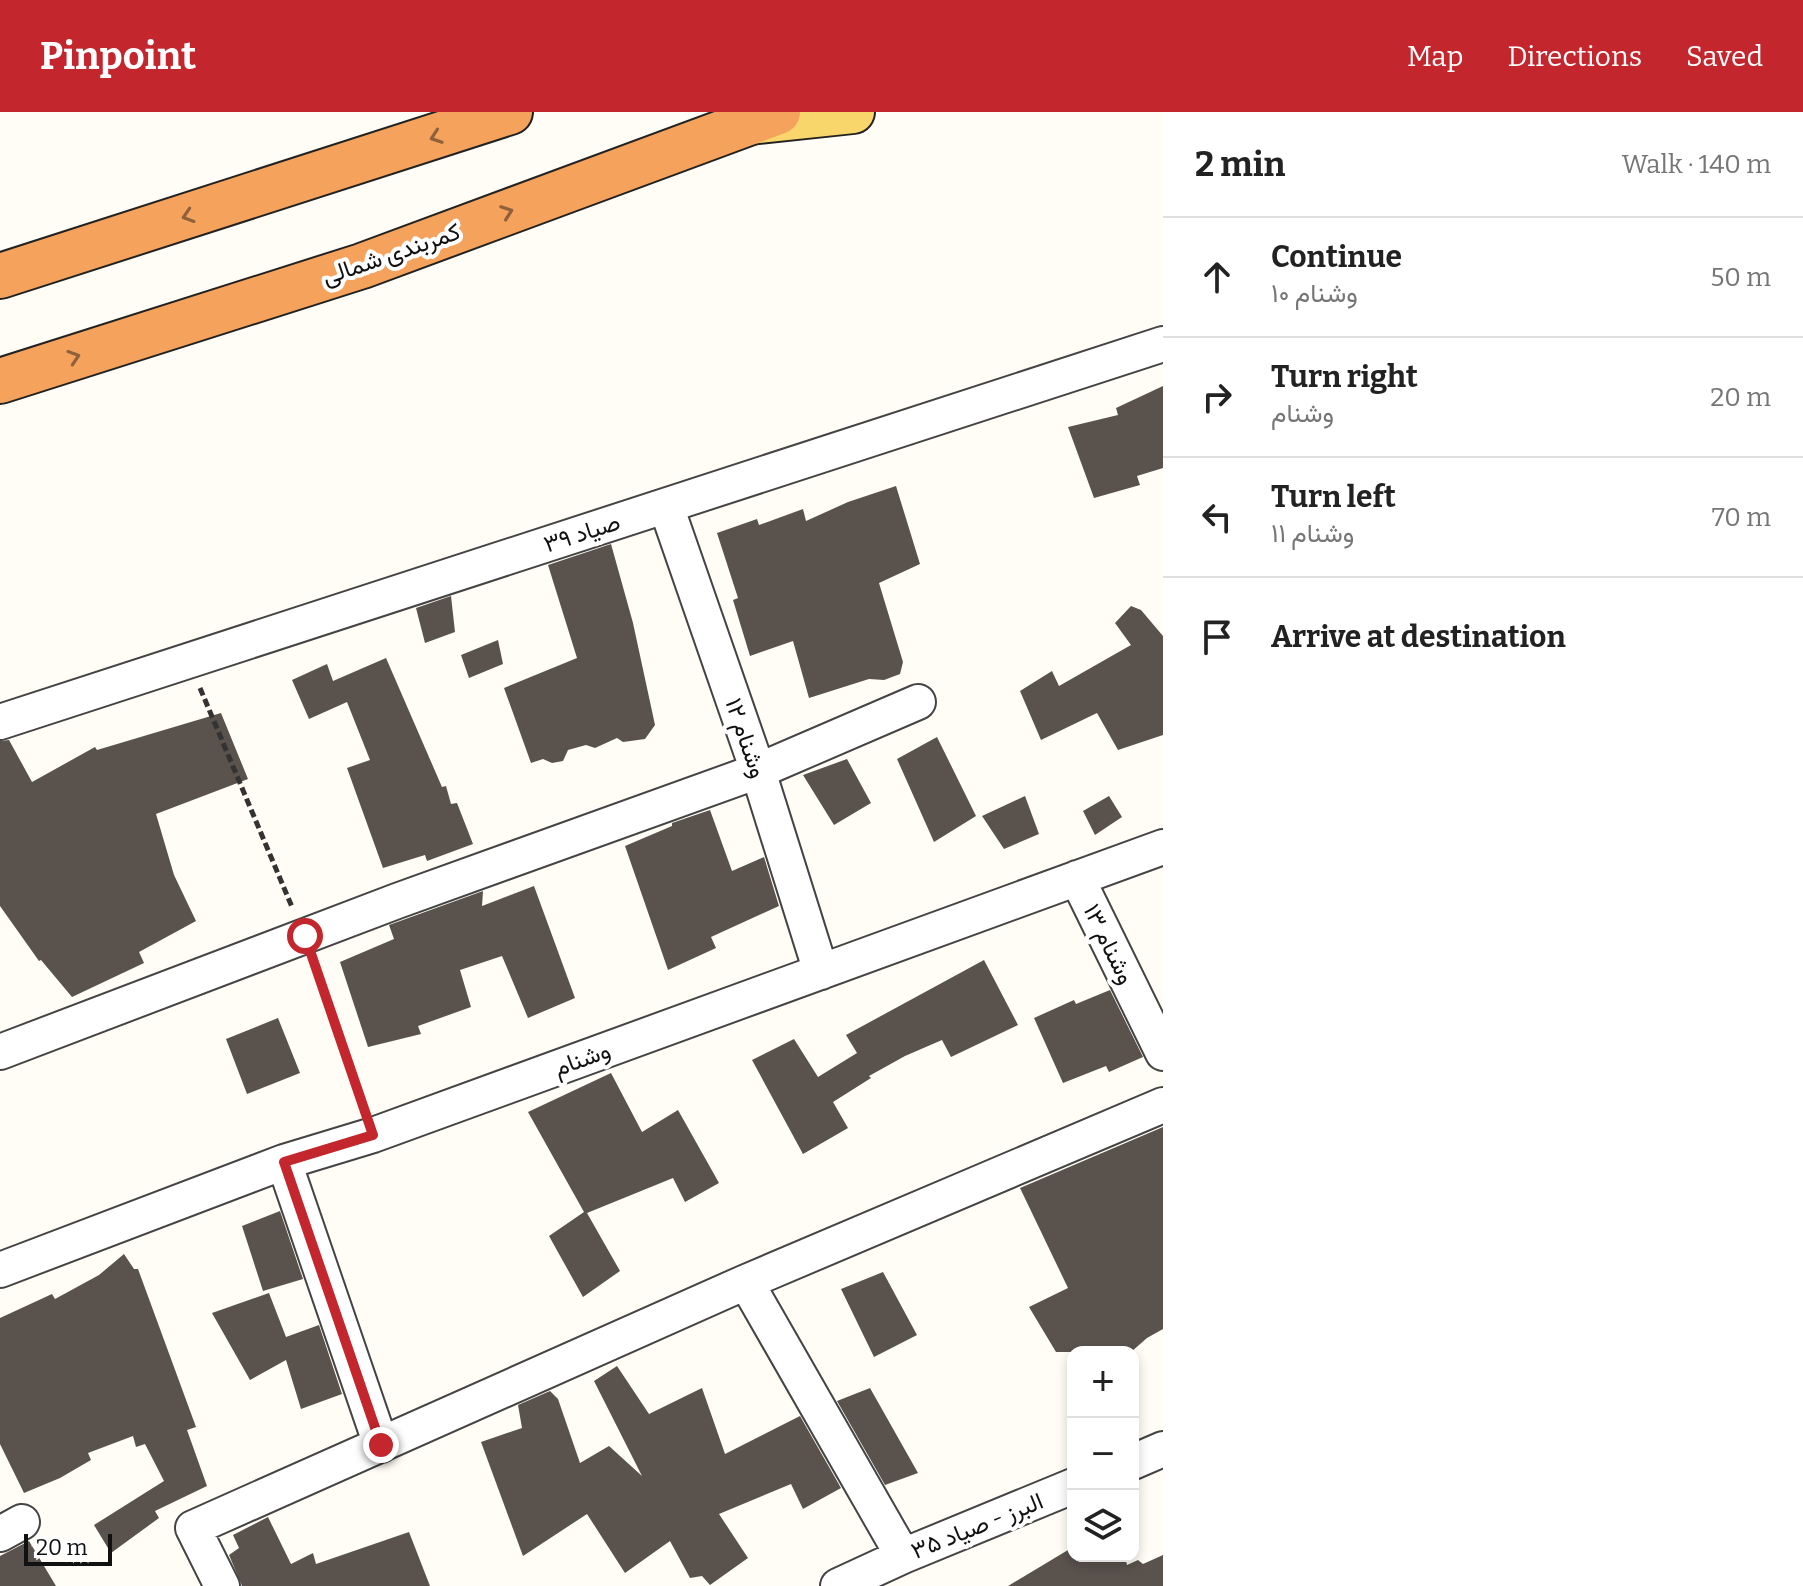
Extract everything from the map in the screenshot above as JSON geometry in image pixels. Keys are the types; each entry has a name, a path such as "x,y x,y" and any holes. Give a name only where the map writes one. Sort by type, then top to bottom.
{"highway":[{"path":"0,276 510,112"},
{"name":"کمربندی شمالی","path":"0,381 362,266 763,117"}],"main road":[{"path":"763,117 853,112"}],"street":[{"name":"صیاد ۳۹","path":"0,722 1163,344"},
{"name":"وشنام ۱۲","path":"666,506 758,771 821,972"},
{"path":"0,1052 305,936 758,771 918,702"},
{"name":"وشنام","path":"0,1270 284,1162 373,1135 1163,847"},
{"name":"وشنام ۱۳","path":"1077,878 1163,1053"},
{"path":"222,1586 193,1528 746,1282 1163,1105"},
{"path":"284,1162 381,1445"},
{"path":"746,1282 903,1556"},
{"path":"1139,1459 1163,1449"},
{"name":"البرز - صیاد ۳۵","path":"838,1586 1067,1488"}],"path":[{"path":"189,661 305,936 373,1135"}],"building":[{"path":"1163,386 1163,468 1137,476 1140,485 1094,498 1068,427 1118,415 1116,408"},
{"path":"896,486 920,564 879,583 903,662 900,674 884,680 869,679 809,698 793,641 750,656 733,600 738,598 717,533 757,519 759,525 803,509 806,521 848,502"},
{"path":"611,544 633,623 655,725 645,739 623,742 617,738 595,748 586,745 568,750 563,761 552,763 543,759 531,763 504,688 577,658 548,565"},
{"path":"451,596 455,632 425,643 416,608"},
{"path":"1131,606 1141,610 1163,636 1163,735 1118,750 1097,713 1041,740 1020,691 1052,671 1059,686 1131,645 1115,623"},
{"path":"498,640 503,664 469,678 461,655"},
{"path":"386,658 442,787 446,786 451,804 457,803 473,844 427,861 425,855 383,868 347,768 370,760 347,702 309,719 292,680 327,664 333,681"},
{"path":"221,713 248,779 156,814 174,875 196,921 139,952 144,963 72,997 39,961 0,906 0,741 9,740 32,782 95,747 97,750"},
{"path":"937,737 976,816 934,842 897,759"},
{"path":"847,759 871,803 834,825 803,775"},
{"path":"1025,796 1039,834 1004,849 982,816"},
{"path":"1109,796 1122,817 1095,835 1083,811"},
{"path":"710,810 732,871 764,857 779,906 711,937 716,948 668,970 625,846 672,826 672,823"},
{"path":"534,886 575,998 528,1018 502,956 460,970 471,1007 418,1026 421,1034 368,1047 340,962 394,939 389,925 483,891 482,906"},
{"path":"984,960 1018,1025 951,1057 942,1040 869,1076 871,1078 833,1102 848,1128 803,1154 752,1060 794,1039 818,1077 857,1053 846,1035"},
{"path":"1110,990 1143,1057 1109,1072 1106,1066 1063,1083 1034,1018 1074,1000 1076,1004"},
{"path":"278,1018 300,1073 247,1094 226,1039"},
{"path":"611,1073 642,1132 678,1110 719,1183 685,1202 673,1178 587,1213 620,1271 583,1297 549,1236 584,1212 528,1112"},
{"path":"1163,1127 1163,1329 1138,1346 1067,1346 1067,1352 1056,1352 1029,1307 1068,1288 1020,1188"},
{"path":"280,1211 303,1279 263,1291 242,1226"},
{"path":"124,1254 134,1269 138,1269 196,1427 187,1430 207,1486 155,1511 159,1518 111,1553 94,1525 164,1481 145,1444 136,1447 133,1436 88,1453 91,1460 60,1478 24,1493 0,1444 0,1318 52,1294 55,1299 99,1275"},
{"path":"883,1272 917,1335 874,1357 841,1289"},
{"path":"269,1293 286,1337 319,1325 342,1394 301,1409 286,1360 250,1380 212,1313"},
{"path":"617,1366 649,1414 702,1388 725,1454 800,1416 841,1488 803,1509 791,1484 719,1514 748,1558 710,1585 702,1576 690,1578 670,1541 625,1573 587,1514 523,1556 481,1442 522,1428 518,1405 550,1391 558,1399 580,1463 609,1446 642,1476 594,1381"},
{"path":"870,1388 918,1473 885,1485 837,1401"},
{"path":"268,1517 291,1564 313,1553 316,1564 409,1532 430,1586 242,1586 229,1555 239,1548 233,1535"},
{"path":"29,1541 56,1586 0,1586 0,1556"},
{"path":"1067,1551 1067,1562 1126,1562 1127,1565 1139,1561 1143,1564 1163,1555 1163,1586 1008,1586"}],"route":[{"path":"305,936 373,1135 284,1162 381,1445"}]}
